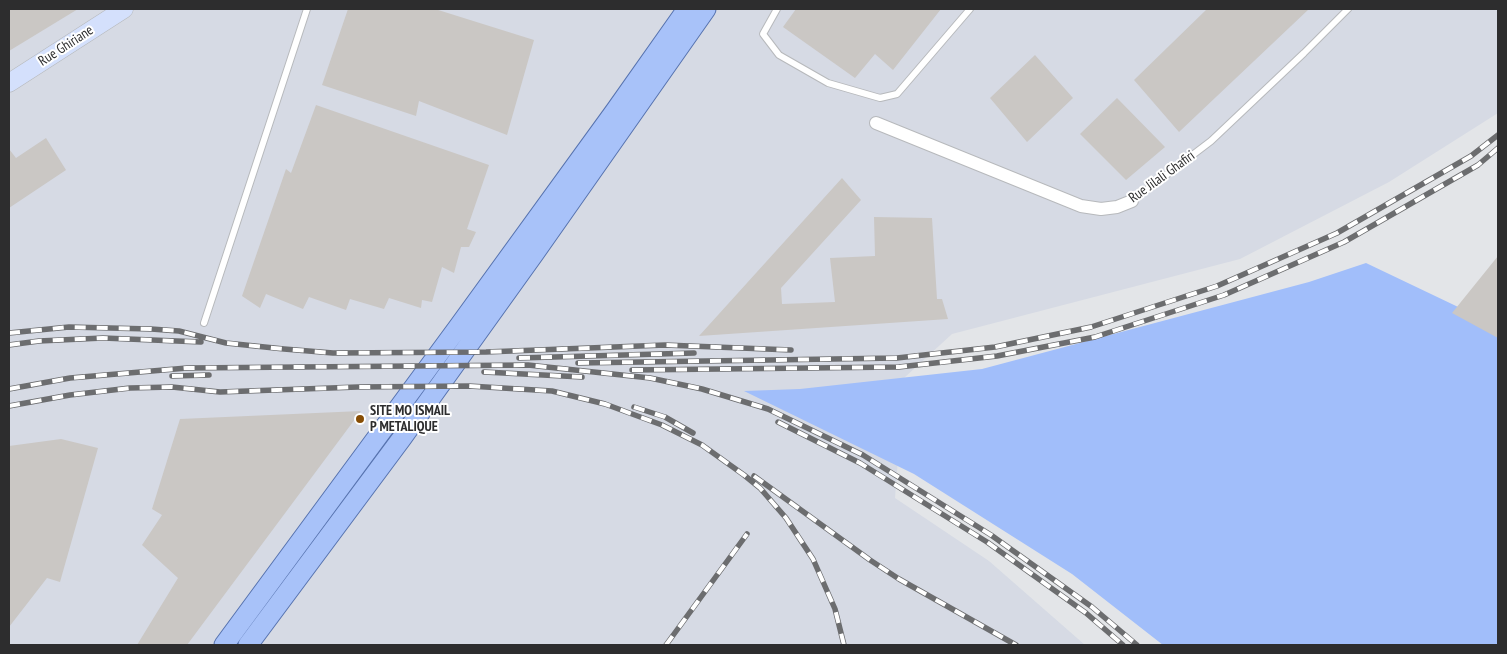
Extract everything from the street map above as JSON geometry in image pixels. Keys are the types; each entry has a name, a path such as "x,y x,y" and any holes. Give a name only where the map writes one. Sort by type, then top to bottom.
{"main road":[{"path":"224,645 615,111 687,9"},
{"path":"248,645 402,438 706,9"}],"street":[{"name":"Rue Ghiriane","path":"9,83 124,9"},
{"name":"Rue Jilali Ghafiri","path":"876,123 1081,206 1101,209 1116,207 1132,201"}],"lane":[{"path":"204,323 307,9"},
{"path":"777,9 763,34 780,55 828,83 880,98 897,94 970,9"},
{"name":"Rue Jilali Ghafiri","path":"1132,201 1211,140 1304,54 1348,9"}],"shaded area":[{"path":"9,9 1498,9 1498,113 1389,182 1240,259 952,334 904,378 895,498 989,561 1085,645 9,645"},
{"path":"1366,263 1498,326 1498,645 1163,645 1072,574 914,474 744,391 800,389 982,369 1309,282"}],"building":[{"path":"9,9 78,9 9,51"},
{"path":"348,9 435,9 534,40 507,135 419,101 416,116 322,85"},
{"path":"796,9 941,9 893,70 875,54 855,78 783,27"},
{"path":"1207,9 1309,9 1179,132 1134,80"},
{"path":"1035,55 1073,98 1027,142 990,98"},
{"path":"1117,98 1165,147 1126,180 1080,134"},
{"path":"316,105 489,165 467,229 476,232 469,247 461,247 454,273 442,267 432,302 422,300 421,308 389,298 384,309 350,299 346,310 309,297 303,309 266,294 260,308 242,296 286,169 291,173"},
{"path":"46,138 66,170 9,208 9,149 16,158"},
{"path":"842,178 861,200 781,288 782,304 835,302 830,258 875,256 874,217 932,218 937,299 942,299 948,319 699,336"},
{"path":"1498,256 1498,338 1452,313"},
{"path":"361,411 187,645 137,645 178,578 142,545 162,515 152,509 180,419"},
{"path":"61,439 98,448 60,582 47,578 9,627 9,446"}],"railway":[{"path":"578,363 897,358 995,347 1091,327 1217,286 1337,233 1471,156 1498,135"},
{"path":"632,370 899,367 997,356 1095,337 1224,295 1344,242 1478,165 1498,148"},
{"path":"9,333 69,327 151,329 179,331 226,343 333,353 486,352 665,345 791,350"},
{"path":"9,345 39,341 103,338 201,342"},
{"path":"519,358 694,353"},
{"path":"9,389 70,378 187,368 528,365 650,378 702,389 768,409 863,455 991,535 1092,607 1137,645"},
{"path":"484,372 582,377"},
{"path":"172,376 209,375"},
{"path":"9,406 70,395 130,388 172,387 220,392 358,387 469,386 552,391 605,404 662,425 702,445 760,488 786,518 813,559 835,609 844,645"},
{"path":"634,407 665,417 693,433"},
{"path":"778,422 860,463 987,542 1086,613 1123,645"},
{"path":"754,476 899,579 1016,645"},
{"path":"666,645 747,534"}],"place":[{"name":"SITE MO ISMAIL P METALIQUE","path":"360,419"}]}
